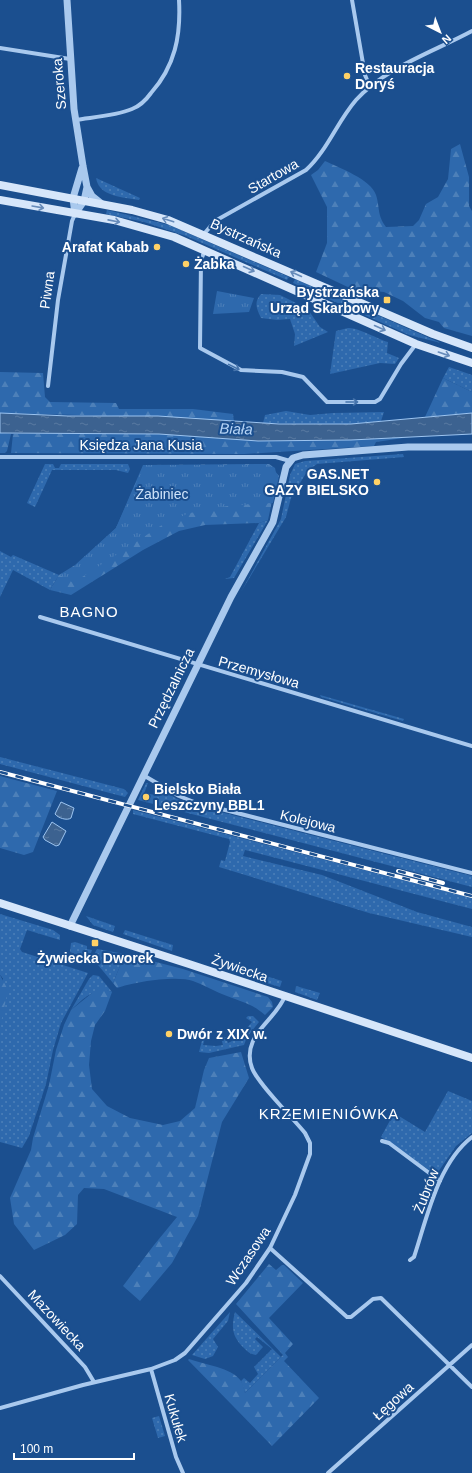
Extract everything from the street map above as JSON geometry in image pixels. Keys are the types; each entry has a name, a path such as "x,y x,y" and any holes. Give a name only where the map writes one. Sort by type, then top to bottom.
{"main road":[{"name":"Bystrzańska","path":"0,185 102,204 168,220 204,234 433,334 472,348"},
{"name":"Bystrzańska","path":"0,200 154,231 205,250 416,344 472,363"},
{"name":"Żywiecka","path":"0,903 472,1058"}],"street":[{"name":"Szeroka","path":"67,0 70,59 76,120 83,166 87,187 92,196 102,204"},
{"path":"76,120 132,109 147,98 160,83 172,61 180,21 179,0"},
{"path":"352,0 365,75 370,87"},
{"name":"Startowa","path":"204,234 215,221 306,170 314,162 351,107 370,87 399,67 472,31"},
{"path":"0,48 70,59"},
{"name":"Szeroka","path":"73,198 83,166"},
{"name":"Szeroka","path":"75,214 84,201 87,187"},
{"name":"Piwna","path":"48,386 58,300 72,221 75,214 73,198"},
{"path":"205,250 201,260 200,348 241,370 282,372 303,377 327,402 373,402 380,399 401,364 416,344"},
{"name":"Księdza Jana Kusia","path":"0,457 276,457 290,461 296,456 408,447 472,447"},
{"name":"Przędzalnicza","path":"70,926 232,593 273,522 285,472 290,461"},
{"name":"Przemysłowa","path":"40,617 472,746"},
{"name":"Kolejowa","path":"143,775 179,796 194,802 472,873"},
{"name":"Wczasowa","path":"0,1408 94,1382 151,1369 175,1360 190,1348 246,1283 270,1248 298,1188 310,1154 310,1143 305,1133 258,1078 251,1064 250,1054 253,1041 276,1012 285,996"},
{"name":"Żubrów","path":"410,1260 414,1257 440,1181 456,1151 472,1137"},
{"path":"382,1141 389,1143 440,1181"},
{"path":"270,1248 347,1317 351,1317 373,1299 381,1298 472,1387"},
{"name":"Mazowiecka","path":"0,1276 85,1366 94,1382"},
{"name":"Łęgowa","path":"328,1473 472,1345"},
{"name":"Kukułek","path":"151,1369 176,1457 183,1473"}],"green space":[{"path":"460,144 469,177 469,206 472,211 472,336 444,328 439,322 425,318 403,301 384,292 352,289 316,272 327,243 327,207 311,175 318,170 325,161 361,179 373,189 376,195 381,219 386,227 413,226 419,220 426,204 438,197 448,179 451,149"},
{"path":"96,178 140,198 139,200 107,193 98,184"},
{"path":"107,210 169,225 289,277 287,280 186,236 144,222 106,214"},
{"path":"295,279 441,343 409,335 293,283"},
{"path":"217,291 254,298 249,312 213,314"},
{"path":"261,294 280,295 298,304 309,311 320,327 328,332 294,346 295,334 290,319 277,320 261,318 256,305"},
{"path":"348,328 362,331 388,342 387,353 399,358 395,364 380,363 330,374 336,331"},
{"path":"449,367 472,375 472,392 443,378"},
{"path":"0,372 43,373 45,397 50,402 116,403 119,409 193,409 233,414 234,422 146,417 0,413"},
{"path":"443,378 472,392 472,413 425,417"},
{"path":"286,411 310,415 384,412 381,421 351,424 263,423 265,415"},
{"path":"0,433 11,434 7,451 5,453 0,453"},
{"path":"13,434 159,434 258,441 351,440 417,436 376,442 374,446 244,454 11,453"},
{"path":"403,454 404,457 317,464 308,470 291,498 286,517 241,592 281,519 290,475 295,464 305,461"},
{"path":"45,464 53,464 55,468 59,468 61,464 128,464 130,469 128,473 116,470 52,470 35,507 27,503"},
{"name":"Żabiniec","path":"269,464 275,468 277,478 268,520 259,523 205,525 179,531 143,550 71,595 50,590 59,575 75,565 116,528 143,465"},
{"name":"Żabiniec","path":"144,465 265,465 271,466 279,476 273,503 227,506 190,513 165,523 76,581 72,582 60,575 74,567 116,528"},
{"path":"268,520 234,578 225,579 230,577 259,523"},
{"path":"0,551 11,557 13,555 59,575 50,590 13,570 0,597"},
{"path":"320,695 404,719 403,721 321,697"},
{"path":"0,757 124,789 128,793 125,797 0,764"},
{"path":"0,776 57,791 33,852 24,855 0,848"},
{"path":"146,783 148,783 142,799 148,801 150,794 155,795 159,788 177,799 193,805 472,876 472,887 138,800"},
{"path":"133,810 472,898 472,909 245,850 243,856 322,875 417,912 472,927 472,937 369,913 219,867 221,860 225,861 230,842 229,839 133,814"},
{"path":"0,914 53,930 60,935 60,940 27,930 20,949 22,952 88,973 61,1023 53,1050 46,1084 29,1136 22,1148 0,1142 0,1027 3,978 0,975"},
{"path":"86,916 115,926 113,932 93,925"},
{"path":"125,930 173,945 172,951 123,934"},
{"path":"75,942 87,946 87,949 92,950 89,959 70,952 71,943"},
{"path":"97,949 125,954 113,983 98,965 91,960"},
{"path":"125,954 183,969 268,997 272,1002 273,1007 265,1015 256,1008 186,979 155,980 117,988 113,983"},
{"path":"250,971 282,981 280,987 250,978"},
{"path":"0,975 8,990 0,1027"},
{"path":"93,975 99,976 112,992 95,992 71,1010 89,979"},
{"path":"296,986 320,993 317,1000 295,992"},
{"path":"97,989 104,989 112,992 105,1011 95,1025 91,1041 89,1065 92,1089 107,1106 130,1118 163,1125 180,1121 195,1108 204,1070 209,1058 241,1052 249,1078 222,1122 198,1216 172,1263 140,1301 123,1286 177,1217 104,1189 84,1188 78,1195 77,1224 65,1235 34,1250 14,1224 10,1198 31,1150 33,1138 49,1085 56,1050 64,1025 71,1010"},
{"path":"248,1016 253,1016 259,1022 247,1037 244,1045 209,1053 199,1052 203,1037 205,1038 203,1045 216,1046 223,1045 221,1038 226,1037 228,1043 238,1038 234,1033 236,1031 241,1035 252,1022 246,1018"},
{"path":"448,1091 472,1101 472,1133 456,1146 438,1172 432,1172 381,1137 394,1113 425,1132"},
{"path":"269,1264 276,1270 284,1265 303,1283 269,1318 293,1344 285,1353 288,1357 284,1361 319,1398 272,1446 188,1360 189,1359 231,1372 241,1381 245,1393 283,1355 236,1304"},
{"path":"230,1312 228,1321 213,1339 218,1347 213,1356 205,1359 192,1355"},
{"path":"235,1312 281,1357 245,1393 241,1381 244,1378 250,1383 258,1374 254,1367 272,1349 257,1337 255,1339 263,1347 256,1355 249,1353 241,1345 235,1336 233,1328"},
{"path":"159,1416 165,1436 158,1438 152,1418"}],"water":[{"name":"Biała","path":"0,413 68,416 158,416 279,424 351,424 472,413 472,434 351,440 258,441 159,434 0,433"},
{"path":"61,802 74,808 71,818 63,819 55,814"},
{"path":"52,822 66,831 59,845 56,846 45,840 43,837"}],"railway":[{"path":"0,772 472,896"},
{"path":"398,871 443,883"}],"place":[{"name":"Restauracja Doryś","path":"347,76"},
{"name":"Arafat Kabab","path":"157,247"},
{"name":"Żabka","path":"186,264"},
{"name":"Bystrzańska Urząd Skarbowy","path":"387,300"},
{"name":"GAS.NET GAZY BIELSKO","path":"377,482"},
{"name":"Bielsko Biała Leszczyny BBL1","path":"146,797"},
{"name":"Żywiecka Dworek","path":"95,943"},
{"name":"Dwór z XIX w.","path":"169,1034"}],"district":[{"name":"BAGNO","path":"89,612"},
{"name":"KRZEMIENIÓWKA","path":"329,1114"}]}
